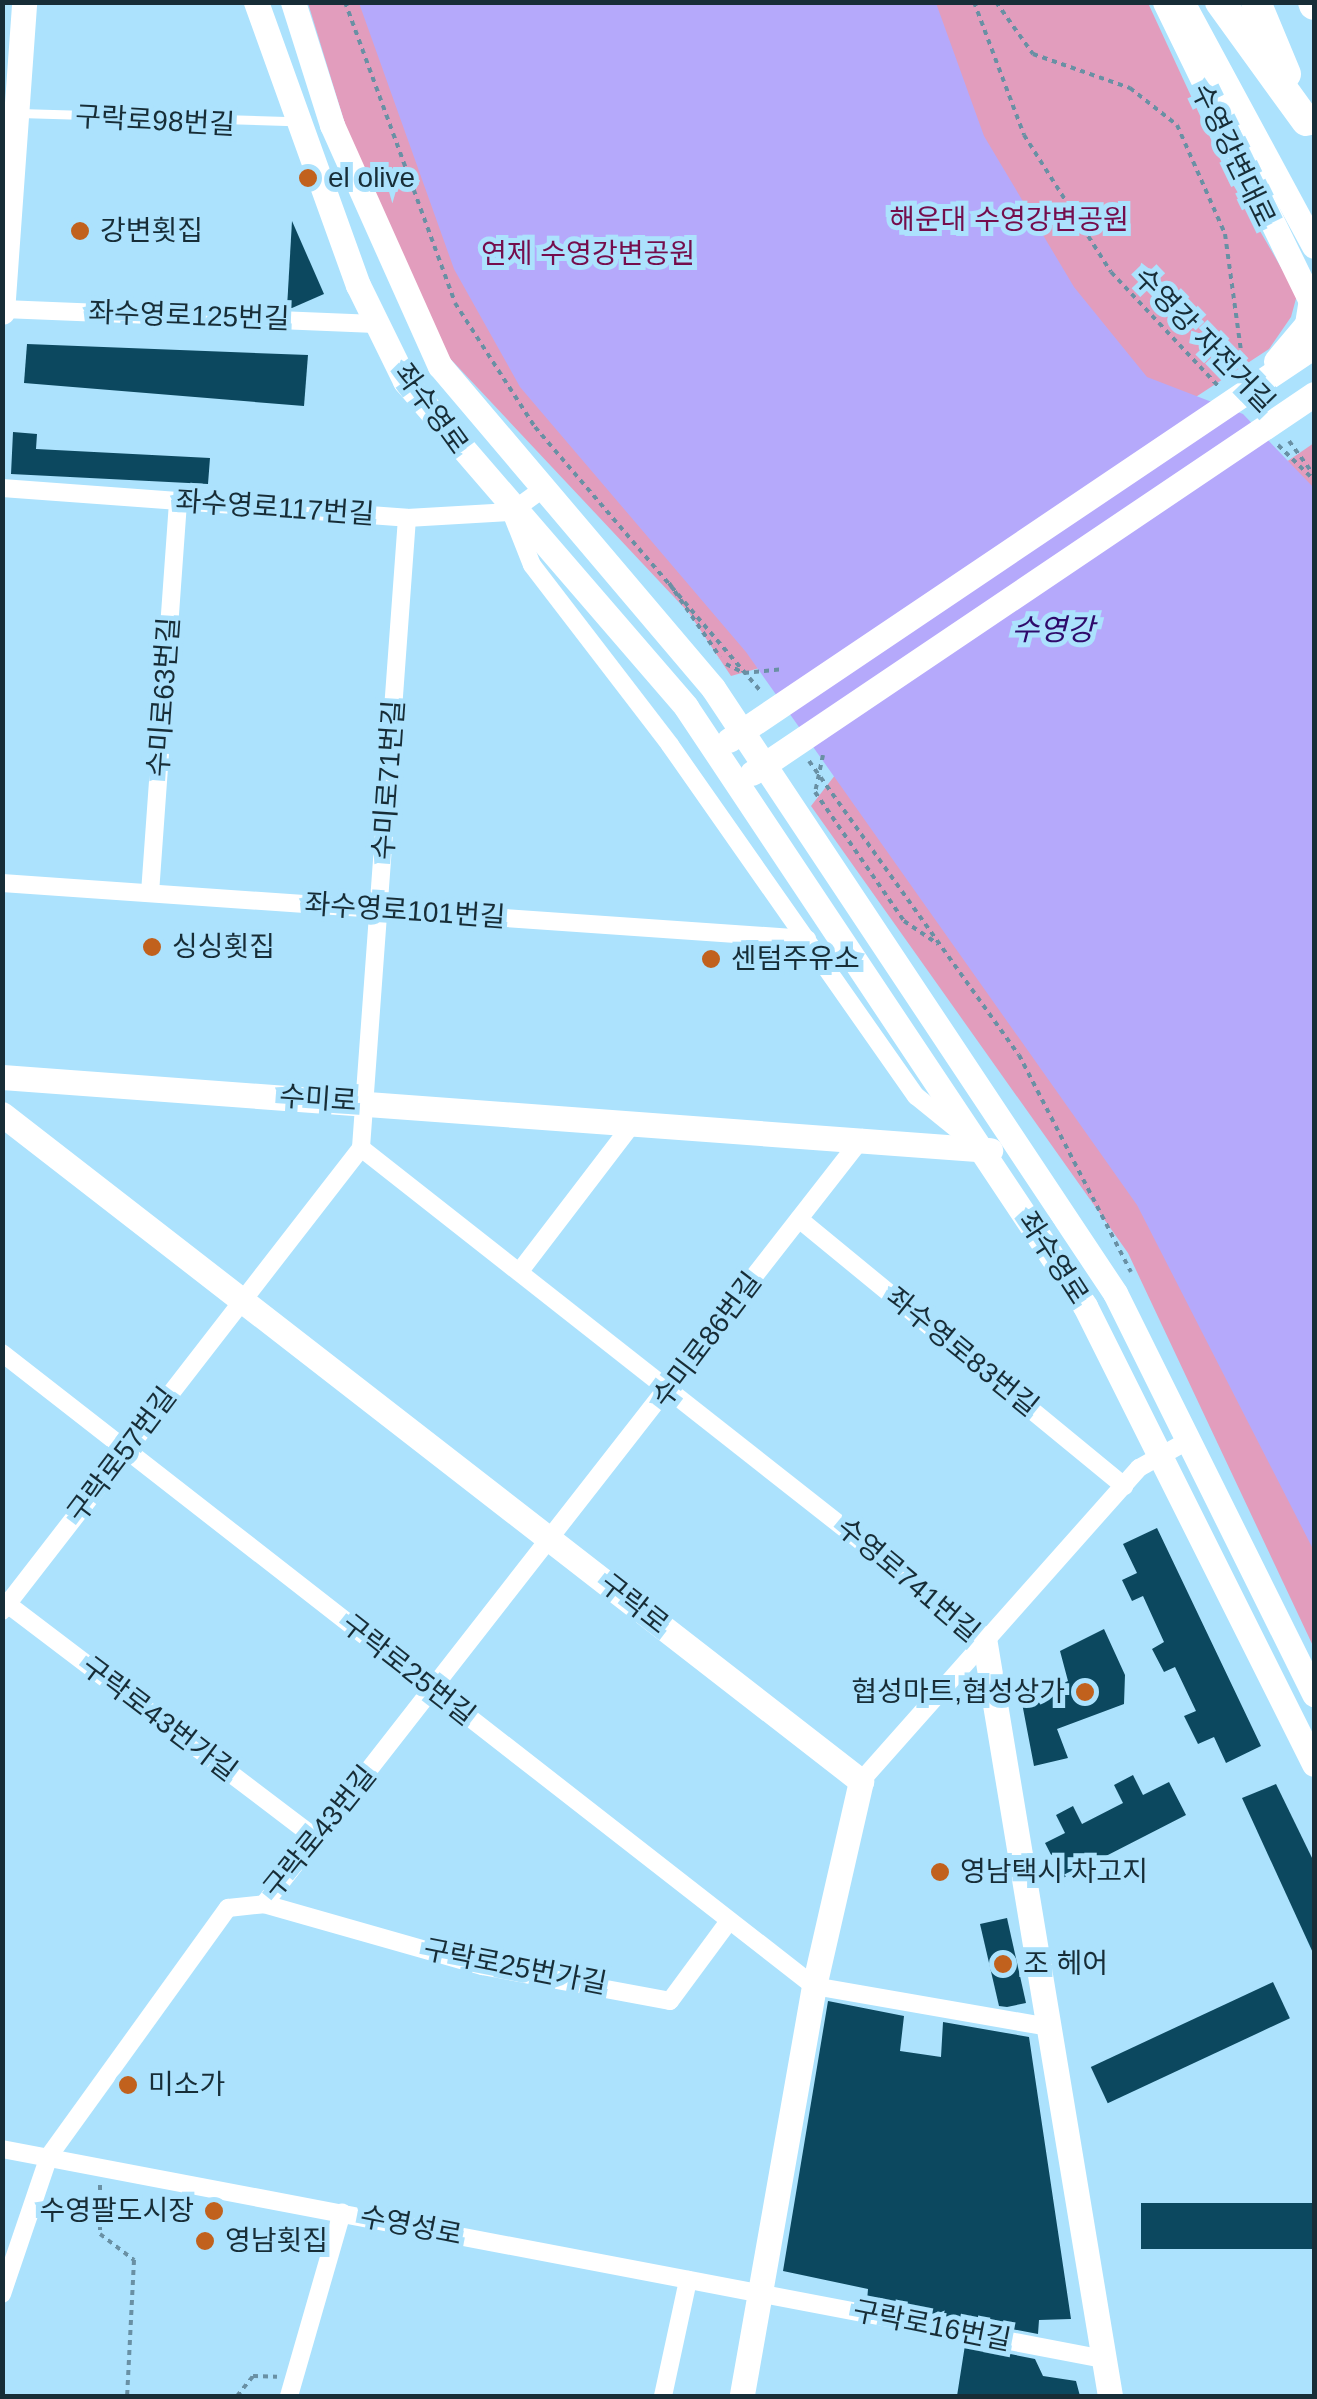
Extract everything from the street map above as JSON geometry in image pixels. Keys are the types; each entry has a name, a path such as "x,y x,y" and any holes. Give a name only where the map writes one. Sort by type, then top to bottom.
{"highway":[{"path":"1220,2 1310,129"},
{"path":"1256,2 1310,129"}],"main road":[{"path":"3,310 7,160 16,112 12,47 24,2"},
{"name":"좌수영로","path":"256,2 294,122 376,324 430,418 717,749 1085,1306 1314,1764"},
{"name":"좌수영로","path":"292,2 332,125 417,324 472,412 766,764 1115,1293 1314,1694"},
{"name":"수영강변대로","path":"1165,2 1314,308"},
{"name":"수영강변대로","path":"1182,2 1314,246"},
{"path":"1247,383 1307,324 1314,278"},
{"path":"717,749 1247,383 1314,346"},
{"path":"740,781 1314,394"},
{"name":"수미로","path":"2,1077 1021,1152"},
{"name":"구락로","path":"2,1114 861,1781"},
{"name":"수영로741번길","path":"984,1638 1110,2396"},
{"path":"742,2396 814,1986 861,1781"}],"street":[{"name":"좌수영로125번길","path":"3,310 376,324"},
{"name":"좌수영로117번길","path":"2,488 407,518 511,512"},
{"path":"541,490 511,512 532,566 807,939 916,1096 982,1150"},
{"name":"수미로63번길","path":"150,893 178,501"},
{"name":"수미로71번길","path":"366,1102 407,518"},
{"name":"좌수영로101번길","path":"2,883 807,939"},
{"path":"240,1298 361,1148 366,1102"},
{"path":"520,1271 634,1122"},
{"name":"수미로86번길","path":"554,1542 862,1138"},
{"name":"수영로741번길","path":"361,1148 672,1387 984,1638"},
{"name":"좌수영로83번길","path":"799,1219 1124,1486"},
{"name":"구락로57번길","path":"4,1605 240,1298"},
{"name":"구락로25번길","path":"2,1353 814,1986"},
{"path":"861,1781 984,1638 1124,1486 1160,1454 1188,1440"},
{"name":"구락로43번길","path":"2,2294 49,2156 228,1908 264,1904 554,1542"},
{"name":"구락로43번가길","path":"4,1605 316,1838"},
{"name":"구락로25번가길","path":"264,1904 482,1966 670,2002 730,1921"},
{"path":"814,1986 1048,2027"},
{"name":"수영성로","path":"2,2149 760,2294"},
{"path":"292,2388 342,2212"},
{"path":"663,2396 688,2280"},
{"name":"구락로16번길","path":"760,2294 1104,2359"}],"lane":[{"name":"구락로98번길","path":"16,112 294,122"}],"path":[{"name":"수영강 자전거길","path":"974,2 1024,134 1111,272 1222,390"},
{"path":"996,2 1034,54 1130,88 1177,125 1225,234 1247,383"},
{"path":"1279,428 1314,477"},
{"name":"수영강 자전거길","path":"1275,442 1314,477"},
{"path":"656,563 734,670 784,669"},
{"path":"832,742 812,785 904,921 938,944"},
{"path":"100,2166 100,2234 134,2260 127,2396"},
{"path":"237,2396 253,2376 292,2388"}],"green space":[{"path":"308,3 1148,3 1227,174 1297,295 1291,317 1269,349 799,657 731,676 689,613 444,352 349,137"},
{"path":"1314,443 1314,508 1276,469"},
{"path":"857,747 987,946 1314,1508 1314,1648 1128,1253 811,806"}],"water":[{"name":"수영강","path":"359,3 936,3 984,136 1074,287 1147,377 1243,414 1314,488 1314,1551 1137,1205 746,652 520,387 454,269"}],"building":[{"path":"292,221 324,294 287,308"},
{"path":"27,344 308,355 304,406 24,383"},
{"path":"13,432 37,434 36,449 210,458 208,484 11,474"},
{"path":"1157,1528 1261,1746 1226,1763 1214,1737 1198,1744 1184,1716 1196,1711 1175,1667 1164,1672 1152,1649 1164,1642 1143,1596 1132,1601 1122,1580 1137,1573 1123,1544"},
{"name":"협성마트,협성상가","path":"1104,1629 1125,1675 1124,1704 1057,1729 1068,1758 1034,1766 1022,1703 1068,1681 1060,1651"},
{"path":"1133,1775 1143,1795 1169,1782 1186,1815 1063,1878 1045,1843 1065,1833 1056,1815 1073,1806 1082,1824 1123,1803 1114,1785"},
{"path":"1276,1784 1314,1862 1314,1955 1242,1798"},
{"name":"조 헤어","path":"1007,1918 1026,2003 1007,2007 999,2006 980,1924"},
{"path":"1273,1982 1290,2018 1108,2103 1091,2067"},
{"path":"828,2001 904,2016 900,2051 941,2057 943,2022 1029,2037 1071,2319 1039,2320 1038,2334 867,2301 868,2289 783,2271"},
{"path":"1141,2203 1314,2203 1314,2249 1141,2249"},
{"path":"965,2345 1035,2359 1043,2376 1076,2381 1080,2396 957,2396"}],"place":[{"name":"el olive","path":"308,178"},
{"name":"강변횟집","path":"80,231"},
{"name":"싱싱횟집","path":"152,947"},
{"name":"센텀주유소","path":"711,959"},
{"name":"협성마트,협성상가","path":"1085,1692"},
{"name":"영남택시 차고지","path":"940,1872"},
{"name":"조 헤어","path":"1003,1964"},
{"name":"미소가","path":"128,2085"},
{"name":"수영팔도시장","path":"214,2211"},
{"name":"영남횟집","path":"205,2241"}],"park label":[{"name":"해운대 수영강변공원","path":"1009,220"},
{"name":"연제 수영강변공원","path":"588,254"}]}
